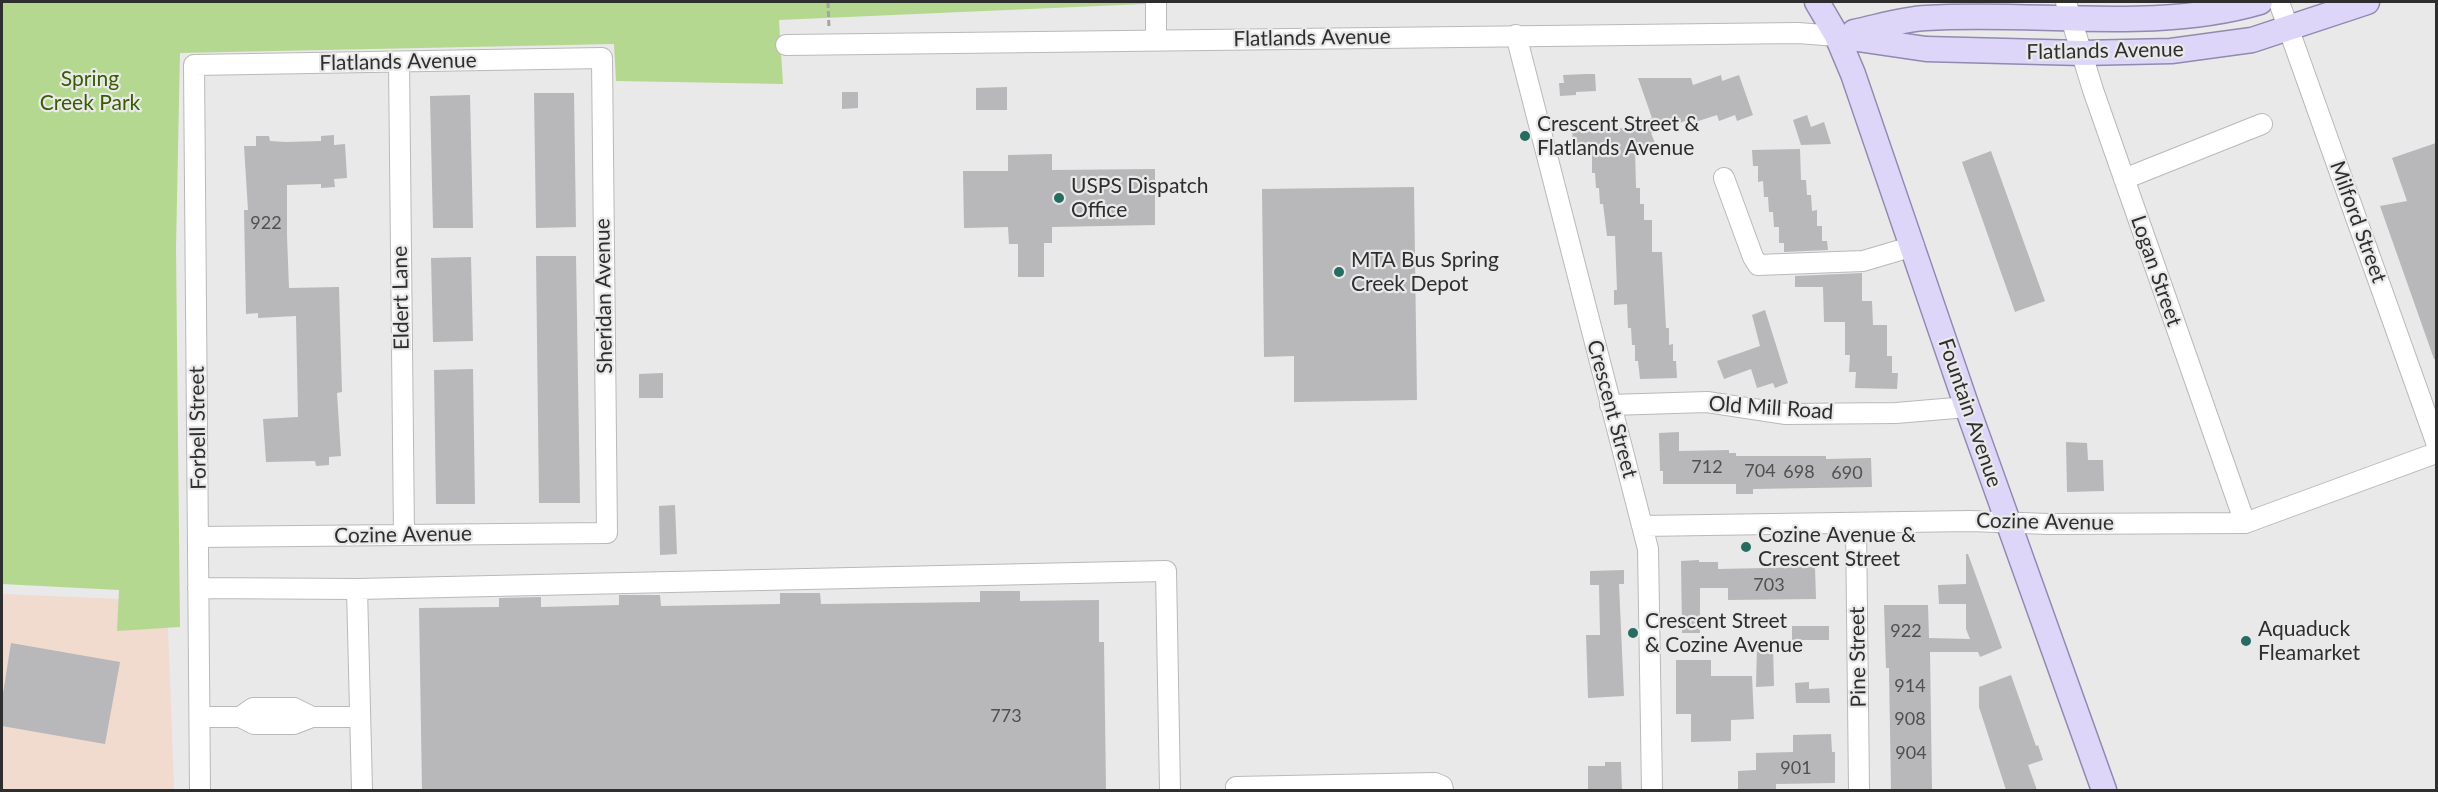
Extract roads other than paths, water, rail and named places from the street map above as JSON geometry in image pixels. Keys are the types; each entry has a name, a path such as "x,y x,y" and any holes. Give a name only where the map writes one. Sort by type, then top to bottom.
{"main road":[{"name":"Fountain Avenue","path":"1816,2 1837,36 1853,74 2104,790"},
{"name":"Fountain Avenue","path":"1832,2 1837,36"},
{"name":"Flatlands Avenue","path":"1837,36 1925,18 2069,10 2192,15 2260,2"},
{"name":"Flatlands Avenue","path":"1837,36 1926,49 2082,53 2204,48 2252,40 2367,2"}],"street":[{"path":"1156,2 1156,40"},
{"name":"Milford Street","path":"2279,2 2436,442"},
{"name":"Logan Street","path":"2069,10 2124,179 2245,523"},
{"name":"Flatlands Avenue","path":"786,45 1516,35 1798,33 1837,36"},
{"name":"Crescent Street","path":"1516,35 1648,549 1652,790"},
{"name":"Flatlands Avenue","path":"194,65 602,58"},
{"name":"Sheridan Avenue","path":"602,58 607,533"},
{"name":"Eldert Lane","path":"399,62 404,535"},
{"name":"Forbell Street","path":"194,65 201,790"},
{"path":"2124,179 2262,124"},
{"path":"1724,178 1758,265 1863,261 1914,246"},
{"name":"Old Mill Road","path":"1610,405 1707,402 1786,414 1896,413 1968,407"},
{"name":"Cozine Avenue","path":"1642,526 1856,523 2245,523 2436,453"},
{"name":"Pine Street","path":"1856,523 1859,790"},
{"name":"Cozine Avenue","path":"199,537 607,533"},
{"path":"198,588 357,589 1166,571 1170,790"},
{"path":"357,589 362,790"},
{"path":"200,717 240,717 254,724 294,724 312,717 360,717"},
{"path":"1236,789 1435,783 1443,788"}],"place":[{"name":"Crescent Street & Flatlands Avenue","path":"1525,136"},
{"name":"USPS Dispatch Office","path":"1059,198"},
{"name":"MTA Bus Spring Creek Depot","path":"1339,272"},
{"name":"Cozine Avenue & Crescent Street","path":"1746,547"},
{"name":"Crescent Street & Cozine Avenue","path":"1633,633"},
{"name":"Aquaduck Fleamarket","path":"2246,641"}],"park label":[{"name":"Spring Creek Park","path":"90,91"}]}
